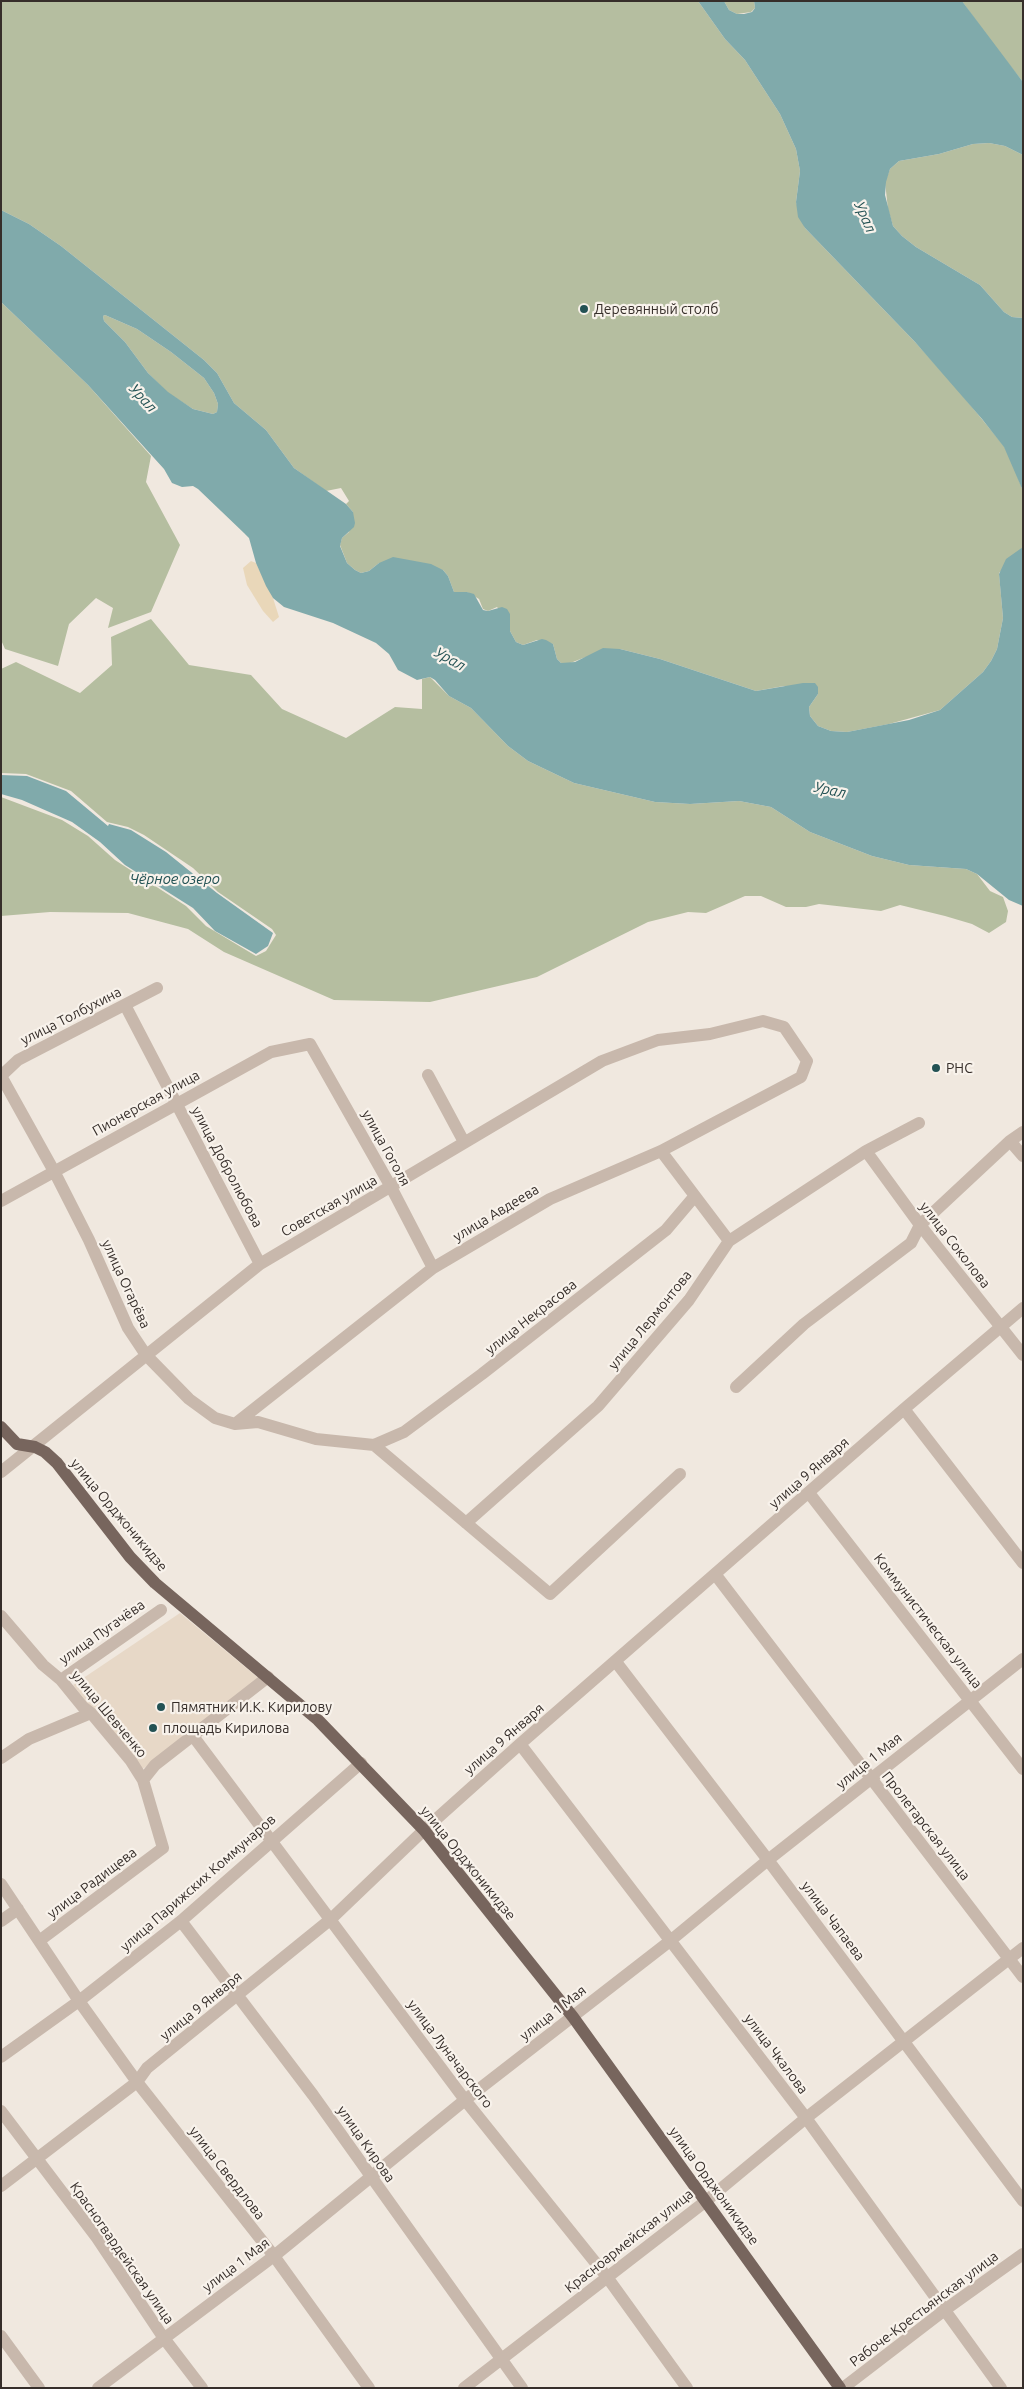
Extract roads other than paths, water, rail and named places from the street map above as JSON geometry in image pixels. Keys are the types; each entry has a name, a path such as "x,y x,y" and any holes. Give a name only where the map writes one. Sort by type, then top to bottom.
{"main road":[{"name":"улица Орджоникидзе","path":"1,1427 17,1444 35,1447 45,1452 57,1463 130,1557 155,1583 318,1720 424,1830 573,2017 842,2388"}],"street":[{"name":"улица Толбухина","path":"1,1076 18,1060 158,988"},
{"name":"улица Добролюбова","path":"125,1005 260,1264"},
{"name":"Советская улица","path":"1,1472 35,1447 260,1264 602,1061 658,1040 710,1034 763,1021 784,1027 806,1061 802,1077"},
{"name":"Пионерская улица","path":"1,1201 55,1173 176,1103 272,1052 310,1044"},
{"name":"улица Гоголя","path":"310,1044 391,1187 434,1268"},
{"path":"428,1075 464,1142"},
{"name":"улица Огарёва","path":"1,1076 55,1173 89,1240 128,1328 146,1355 189,1399 215,1418 235,1424 258,1422 316,1439 374,1445"},
{"name":"улица Авдеева","path":"235,1424 434,1268 550,1199 661,1151 802,1077"},
{"name":"улица Лермонтова","path":"466,1524 598,1406 689,1300 729,1241 866,1151 919,1123"},
{"path":"736,1387 804,1324 911,1243 920,1225 1010,1141 1023,1132"},
{"path":"1010,1141 1023,1156"},
{"path":"661,1151 729,1241"},
{"name":"улица Соколова","path":"866,1151 920,1225 1023,1355"},
{"name":"улица Некрасова","path":"374,1445 404,1432 490,1368 666,1230 694,1197"},
{"name":"улица 9 Января","path":"1,2186 137,2082 147,2068 331,1919 424,1830 520,1744 904,1409 1023,1308"},
{"path":"904,1409 1023,1563"},
{"path":"374,1445 550,1594 680,1474"},
{"name":"Коммунистическая улица","path":"809,1493 1023,1769"},
{"name":"Пролетарская улица","path":"715,1574 1023,1977"},
{"name":"улица Пугачёва","path":"60,1680 162,1610"},
{"name":"улица Шевченко","path":"3,1622 43,1665 60,1680 83,1707 91,1713 144,1780 163,1848"},
{"name":"улица 1 Мая","path":"98,2388 163,2337 274,2256 465,2100 573,2017 970,1699 1023,1659"},
{"name":"улица Чапаева","path":"616,1662 768,1860 1023,2201"},
{"path":"144,1780 155,1765 268,1677"},
{"path":"1,1758 29,1739 91,1713"},
{"name":"улица Луначарского","path":"193,1736 465,2100 607,2277 686,2388"},
{"name":"улица Чкалова","path":"520,1744 806,2118 946,2309 1001,2388"},
{"name":"улица Парижских Коммунаров","path":"1,2056 79,2001 181,1921 361,1763"},
{"name":"улица Радищева","path":"39,1941 163,1848"},
{"name":"улица Свердлова","path":"1,1884 79,2001 137,2082 274,2256 369,2388"},
{"path":"1,1922 18,1909"},
{"name":"улица Кирова","path":"181,1921 313,2095 522,2388"},
{"name":"Красноармейская улица","path":"464,2388 706,2201 806,2118 1023,1948"},
{"name":"Красногвардейская улица","path":"1,2111 36,2161 97,2238 163,2337 202,2388"},
{"name":"Рабоче-Крестьянская улица","path":"842,2388 946,2309 1023,2254"},
{"path":"1,2336 39,2388"}],"water":[{"name":"Урал","path":"698,1 724,1 729,10 737,14 744,14 752,12 755,8 754,1 962,1 1023,82 1023,155 1005,146 989,143 973,144 939,154 899,161 890,169 885,195 893,226 902,236 916,247 980,285 1004,312 1012,317 1023,318 1023,491 1004,447 982,419 915,342 805,228 798,217 796,202 800,171 796,149 780,114 745,60 725,39"},
{"name":"Урал","path":"1,210 29,224 61,246 204,360 217,373 234,403 266,430 294,468 346,504 353,512 355,523 354,527 342,538 340,546 347,563 355,570 361,573 369,571 379,563 393,557 431,564 443,570 448,576 454,592 474,594 483,610 488,611 502,607 507,609 510,614 510,631 516,642 523,645 542,639 546,640 553,644 557,659 561,663 575,662 603,648 620,649 660,659 756,691 803,683 815,683 818,687 818,694 809,707 810,716 818,726 831,731 847,732 909,720 940,710 983,672 997,649 1003,618 999,574 1006,559 1023,547 1023,906 1009,900 977,874 966,869 909,865 872,856 810,832 771,807 739,801 690,804 655,802 574,783 528,761 508,746 471,708 449,696 435,680 430,677 417,680 398,670 389,654 376,643 333,623 284,607 273,598 256,563 249,538 198,489 193,486 182,487 172,483 164,469 88,385 1,302","holes":["105,315 137,329 171,352 204,378 214,393 218,404 217,412 213,414 193,409 168,392 148,373 125,342 104,321 103,316"]},
{"name":"Чёрное озеро","path":"1,775 27,776 66,791 108,826 109,824 131,830 166,852 217,893 273,933 268,946 256,954 215,931 193,908 125,865 100,842 72,822 22,800 1,794"}],"place":[{"name":"Деревянный столб","path":"584,309"},
{"name":"РНС","path":"936,1068"},
{"name":"Пямятник И.К. Кирилову","path":"161,1707"},
{"name":"площадь Кирилова","path":"153,1728"}]}
